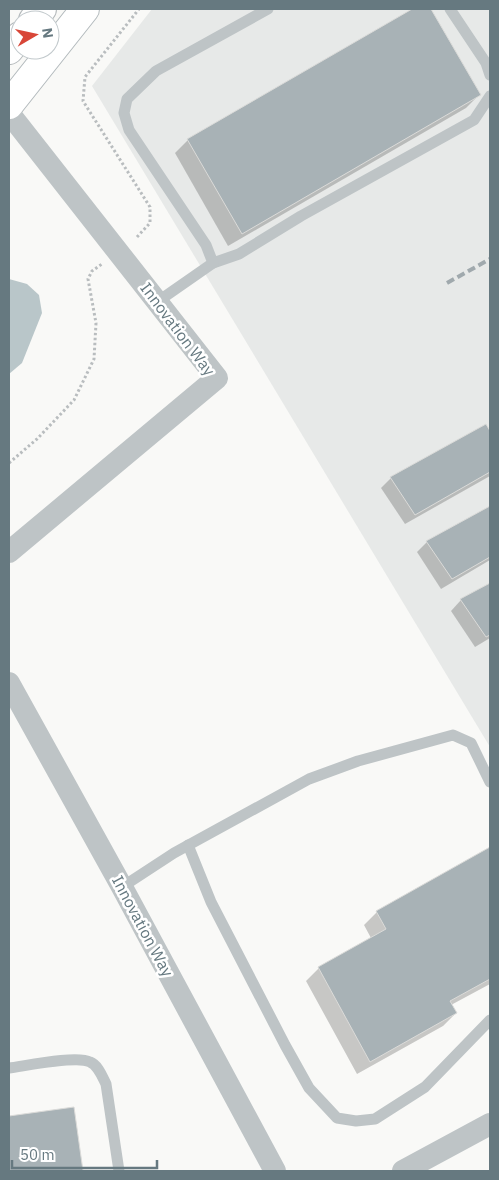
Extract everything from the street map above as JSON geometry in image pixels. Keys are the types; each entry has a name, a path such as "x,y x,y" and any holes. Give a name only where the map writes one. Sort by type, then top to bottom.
{"main road":[{"path":"9,105 85,9"}],"street":[{"name":"Innovation Way","path":"9,113 217,378 9,552"},
{"name":"Innovation Way","path":"9,683 122,886 275,1171"},
{"path":"404,1171 490,1124"}],"lane":[{"path":"213,263 206,245 129,130 124,113 127,99 156,71 268,9"},
{"path":"450,9 486,63 490,75"},
{"path":"158,302 213,263 239,254 300,216 474,120 490,96"},
{"path":"122,886 188,846 309,779 358,760 453,734 471,743 490,782"},
{"path":"188,846 211,902 285,1045 309,1088 337,1118 356,1121 375,1119 425,1087 490,1020"},
{"path":"9,1068 80,1059 91,1062 100,1071 106,1084 119,1171"}],"path":[{"path":"9,463 37,439 74,400 94,360 96,323 88,278 92,271 102,264"}],"shaded area":[{"path":"152,9 490,9 490,747 92,86"},
{"path":"9,279 27,284 39,295 42,313 22,363 9,374"}],"building":[{"path":"412,9 431,9 481,95 242,234 187,139"},
{"path":"486,424 490,431 490,472 415,515 390,477"},
{"path":"490,506 490,557 452,579 426,541"},
{"path":"490,583 490,635 486,637 460,599"},
{"path":"490,847 490,979 450,1001 457,1013 370,1062 318,967 386,929 376,911"},
{"path":"74,1107 83,1171 9,1171 9,1116"}],"railway":[{"path":"447,283 490,259"}]}
